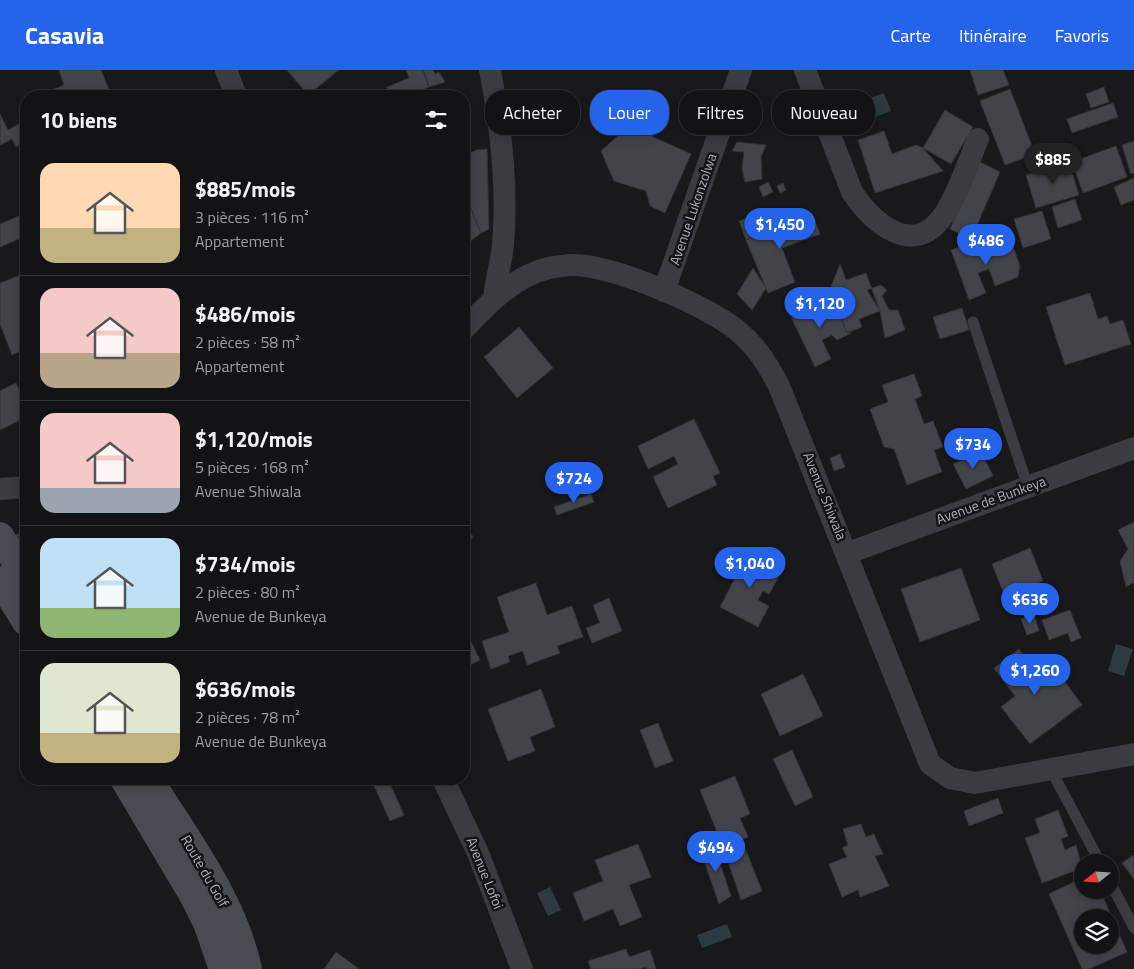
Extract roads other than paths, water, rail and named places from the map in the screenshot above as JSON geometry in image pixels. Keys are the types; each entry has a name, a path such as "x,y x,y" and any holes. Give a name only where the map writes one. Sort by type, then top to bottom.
{"main road":[{"path":"10,539 20,564"},
{"path":"0,580 20,612"},
{"path":"128,785 193,895 207,923 223,969"},
{"name":"Route du Golf","path":"153,785 221,897 240,940 248,969"}],"street":[{"path":"226,70 234,90"},
{"path":"490,70 498,114 504,183 502,245 494,298"},
{"name":"Avenue Lukonzolwa","path":"664,291 741,70"},
{"path":"806,70 852,192 863,208 897,234 910,237 924,233 944,216 978,139"},
{"name":"Avenue Shiwala","path":"470,323 494,298 532,275 547,269 572,265 600,268 664,291 712,312 740,332 763,356 780,386 848,553 930,764 950,778 975,782 1134,754"},
{"name":"Avenue de Bunkeya","path":"848,553 1134,448"},
{"path":"0,489 20,487"},
{"name":"Avenue Lofoi","path":"447,785 478,853 522,969"}],"lane":[{"path":"973,322 1028,487"},
{"path":"1051,770 1096,854"},
{"path":"1119,899 1134,928"}]}
